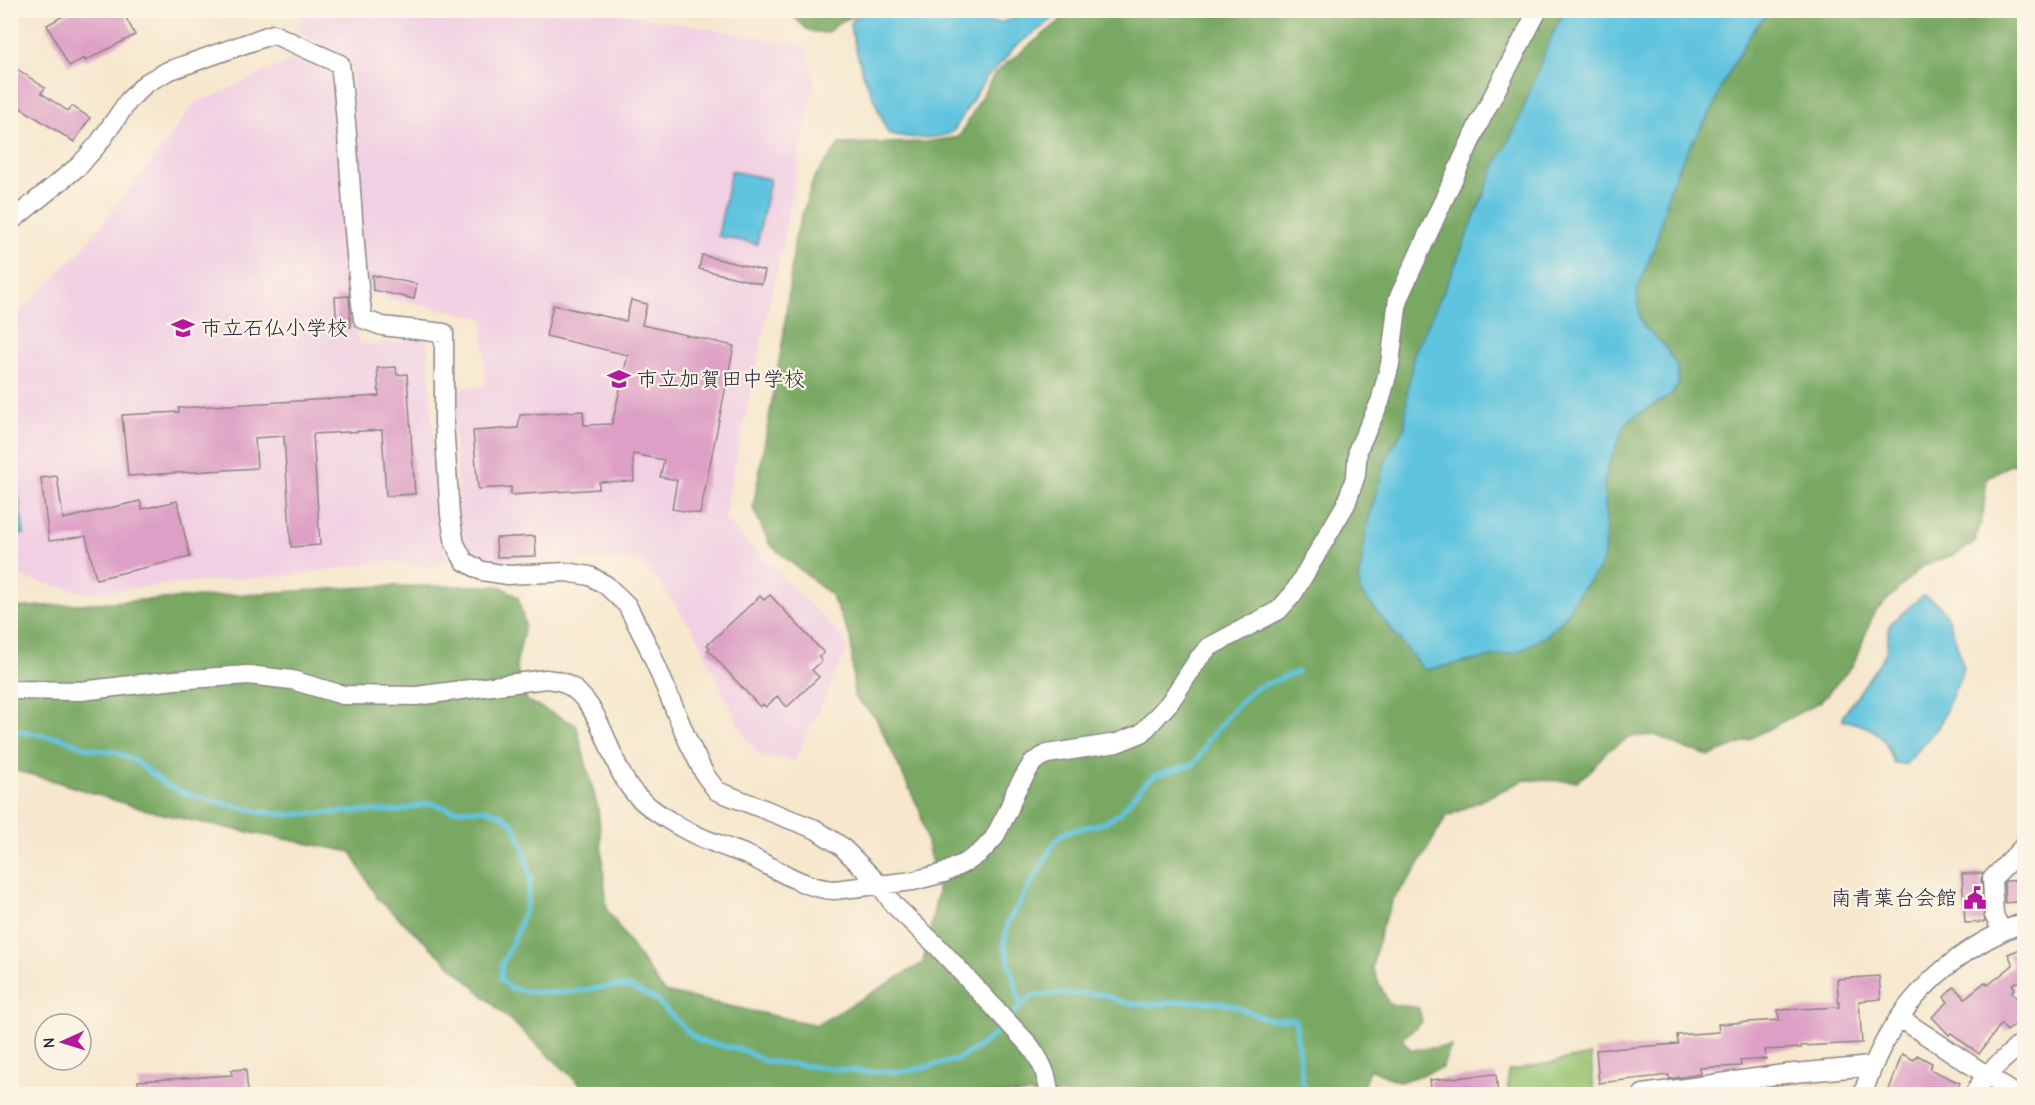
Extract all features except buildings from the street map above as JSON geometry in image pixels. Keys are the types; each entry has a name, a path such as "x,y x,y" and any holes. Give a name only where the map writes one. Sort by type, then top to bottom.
{"street":[{"path":"10,690 81,691 205,677 248,675 292,680 343,695 370,697 416,696 546,679 564,682 583,697 599,723 622,778 636,796 655,811 712,842 822,889 834,890 913,881 944,873 981,852 994,838 1016,790 1033,762 1047,754 1117,742 1142,734 1170,702 1209,647 1279,610 1293,594 1346,504 1356,475 1358,449 1380,402 1390,364 1398,299 1479,123 1538,10"},
{"path":"10,222 80,165 99,143 129,100 146,83 168,71 273,34 340,64 345,101 356,268 363,319 382,326 444,333 444,422 450,515 455,544 464,561 482,571 508,575 566,572 590,576 606,585 627,605 648,646 688,741 705,775 717,791 815,829 841,846 1030,1046 1042,1063 1049,1095"},
{"path":"2002,931 1994,915 1992,879 2025,846"},
{"path":"1863,1095 1871,1065 1900,1018 1935,976 1961,954 2002,931 2025,922"},
{"path":"1900,1018 2015,1095"},
{"path":"1974,1095 1985,1076 2025,1041"},
{"path":"1643,1095 1784,1074 1871,1065"}],"shaded area":[{"name":"市立加賀田中学校","path":"602,10 799,44 807,49 815,80 724,517 846,640 847,650 795,760 761,757 746,739 700,640 640,559 482,563 464,550 460,525 451,389 485,386 483,318 369,294 359,219 351,61 296,31 306,11"},
{"name":"市立石仏小学校","path":"289,61 322,64 329,70 334,83 357,335 360,344 427,339 439,514 448,558 431,568 390,561 294,575 177,583 92,593 11,575 11,321 83,248 155,158 195,102 214,96"}],"green space":[{"path":"787,11 864,11 842,21 826,33 809,31"},
{"path":"1060,11 2024,11 2024,467 2011,464 1987,478 1983,514 1975,542 1956,554 1922,566 1874,613 1853,665 1820,702 1738,745 1709,756 1683,748 1655,735 1630,737 1607,751 1589,772 1577,781 1524,780 1446,817 1415,871 1394,898 1381,928 1372,968 1389,1004 1419,1008 1422,1022 1402,1039 1411,1050 1451,1046 1442,1068 1400,1082 1369,1069 1361,1094 591,1094 377,898 351,852 176,817 11,770 10,608 383,586 500,586 518,597 525,625 516,666 527,701 576,725 598,809 607,910 664,992 817,1025 923,963 938,892 920,811 876,718 854,696 851,639 831,595 770,545 753,508 783,339 795,238 814,178 839,144 926,142 959,137 995,73 1060,21"},
{"path":"1591,1055 1594,1094 1508,1094 1508,1071"}],"water":[{"path":"959,10 982,22 1002,22 1037,11 1059,11 1053,19 1013,48 985,79 953,132 921,138 888,133 862,71 850,27 852,20 871,11"},
{"path":"1564,11 1772,11 1757,25 1744,45 1721,87 1714,106 1683,158 1670,187 1656,242 1637,291 1640,318 1645,328 1663,344 1677,366 1678,385 1671,395 1630,419 1624,427 1604,482 1606,517 1604,557 1599,569 1579,593 1565,617 1546,636 1518,652 1424,670 1360,591 1359,581 1368,521 1386,459 1405,426 1407,393 1414,354 1450,277 1496,165 1517,125 1547,46"},
{"path":"731,171 770,179 757,244 718,236"},
{"path":"11,472 15,472 24,534 11,536"},
{"path":"1922,596 1940,606 1946,615 1964,668 1939,726 1906,764 1894,764 1882,738 1862,725 1843,720 1843,716 1886,653 1890,624"}],"waterway":[{"path":"1021,1005 1004,944 1008,922 1052,846 1063,833 1106,822 1120,813 1143,785 1155,775 1192,765 1201,755 1207,741 1241,701 1256,688 1297,672"},
{"path":"10,730 61,738 91,749 115,752 135,761 166,785 190,795 261,812 290,815 398,811 430,803 452,810 484,809 500,814 516,829 531,878 527,904 502,964 501,979 510,988 531,992 559,993 615,986 629,987 655,999 700,1041 743,1050 764,1061 865,1072 908,1071 956,1060 978,1047 996,1033 1032,996 1102,994 1122,1002 1148,1005 1184,1001 1214,1002 1231,1005 1267,1019 1295,1019 1304,1094"}],"place":[{"name":"市立石仏小学校","path":"183,328"},
{"name":"市立加賀田中学校","path":"619,379"},
{"name":"南青葉台会館","path":"1975,898"}]}
